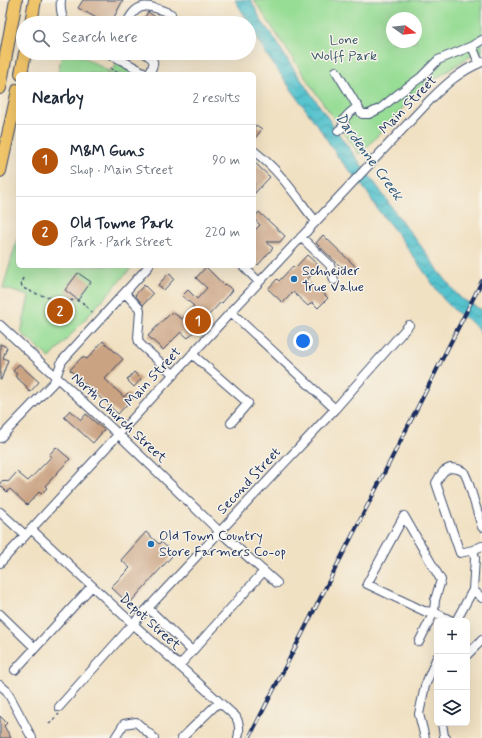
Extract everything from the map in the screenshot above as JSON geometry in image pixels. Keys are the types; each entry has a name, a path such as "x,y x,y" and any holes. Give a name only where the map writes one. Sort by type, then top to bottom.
{"highway":[{"path":"0,88 16,0"},
{"path":"32,16 35,0"},
{"path":"21,72 24,60"},
{"path":"0,171 16,99"}],"street":[{"path":"61,0 60,8 62,16"},
{"path":"130,16 135,8 141,5 150,5 171,14"},
{"path":"336,71 362,114 369,114 381,108 420,78 438,60 472,46 482,40"},
{"path":"472,46 480,63"},
{"path":"124,60 144,72"},
{"path":"149,72 153,66 153,60"},
{"name":"Main Street","path":"0,563 230,312 430,100 449,81 480,63"},
{"path":"338,131 345,125 343,122 346,116 358,106"},
{"path":"256,153 268,162 278,173 295,193 308,213 316,221"},
{"path":"301,237 330,265 334,280"},
{"path":"0,438 54,382 62,360 147,268"},
{"path":"245,268 259,282"},
{"path":"124,293 139,308 140,311 138,338 141,345 173,374"},
{"path":"230,312 335,409"},
{"name":"North Church Street","path":"0,325 118,434 220,532 277,583"},
{"name":"Second Street","path":"59,710 133,624 335,409 409,325"},
{"path":"192,354 248,404 230,424"},
{"path":"482,527 464,472 458,469 450,468 444,471 436,483 460,553 482,546"},
{"name":"Depot Street","path":"0,512 28,532 92,586 236,717 240,726 238,738"},
{"path":"419,642 434,612 435,600 442,580 404,516 367,584 424,611 434,612 446,618"},
{"path":"458,618 473,590 475,558 473,550"},
{"path":"179,666 264,571"},
{"path":"15,670 92,586"},
{"path":"473,590 482,598"},
{"path":"148,608 192,651"},
{"path":"0,614 35,648"},
{"path":"468,654 482,640"},
{"path":"425,738 419,714 425,686 434,664"},
{"path":"0,685 7,691 29,736"},
{"path":"182,738 219,702"},
{"path":"115,738 124,724 136,722 154,738"},
{"path":"442,726 444,736 446,738"}],"path":[{"path":"110,68 117,72"},
{"path":"23,278 21,283 22,287 45,296 79,300 99,320"},
{"path":"49,724 59,710"}],"green space":[{"name":"Lone Wolff Park","path":"254,0 482,0 482,52 469,57 420,89 360,155 313,89"},
{"path":"61,60 89,60 110,72 58,72"},
{"path":"118,63 135,72 110,72"},
{"path":"16,244 16,268 131,268 50,358 21,333 29,296 3,288"}],"water":[{"path":"235,0 251,0 262,22 275,39 286,58 402,222 455,292 462,299 482,310 482,336 478,329 470,321 455,311 444,300 399,236 378,210 367,192 338,157 264,51 256,35 256,16 245,16"}],"building":[{"path":"83,0 123,0 115,16 93,16 78,8"},
{"path":"148,12 154,16 145,16"},
{"path":"256,125 262,129 256,137"},
{"path":"256,164 270,177 256,192"},
{"path":"259,212 285,236 280,242 266,242 273,248 258,265 256,263 256,229 260,225 256,221 256,216"},
{"path":"323,235 356,267 350,273 342,266 341,267 316,243"},
{"path":"307,255 319,266 307,280 319,292 321,291 328,298 318,308 312,302 308,306 293,292 283,303 268,289 277,279 279,281 293,266 295,268"},
{"path":"205,268 207,268 224,285 225,284 233,290 188,338 181,332 163,350 148,336 172,312 182,319 194,306 182,296 188,290 197,299 207,288 196,278"},
{"path":"78,273 91,282 78,300 65,290"},
{"path":"169,273 174,279 164,290 158,285"},
{"path":"144,285 153,294 143,305 135,295"},
{"path":"103,341 123,359 105,379 124,397 128,393 133,398 118,414 70,370 82,357 87,359"},
{"path":"0,344 7,347 3,358 8,360 1,380 0,380"},
{"path":"19,364 39,382 30,392 26,388 27,387 15,376 17,374 13,371"},
{"path":"134,372 141,379 134,387 127,380"},
{"path":"70,410 81,420 86,414 104,430 93,443 64,417"},
{"path":"56,447 70,459 45,486 47,488 41,494 39,492 27,505 10,489 7,492 0,485 3,480 8,482 17,472 28,481 51,457 49,455"},
{"path":"146,532 159,544 161,542 168,548 166,550 172,556 129,604 111,587 130,568 121,560"},
{"path":"0,716 7,723 4,726 11,738 0,738"}],"railway":[{"path":"249,738 482,281"}],"place":[{"name":"Schneider True Value","path":"294,279"},
{"name":"Old Towne Park","path":"60,311"},
{"name":"M&M Guns","path":"198,321"},
{"name":"Old Town Country Store Farmers Co-op","path":"151,544"}],"water label":[{"name":"Dardenne Creek","path":"369,157"}]}
